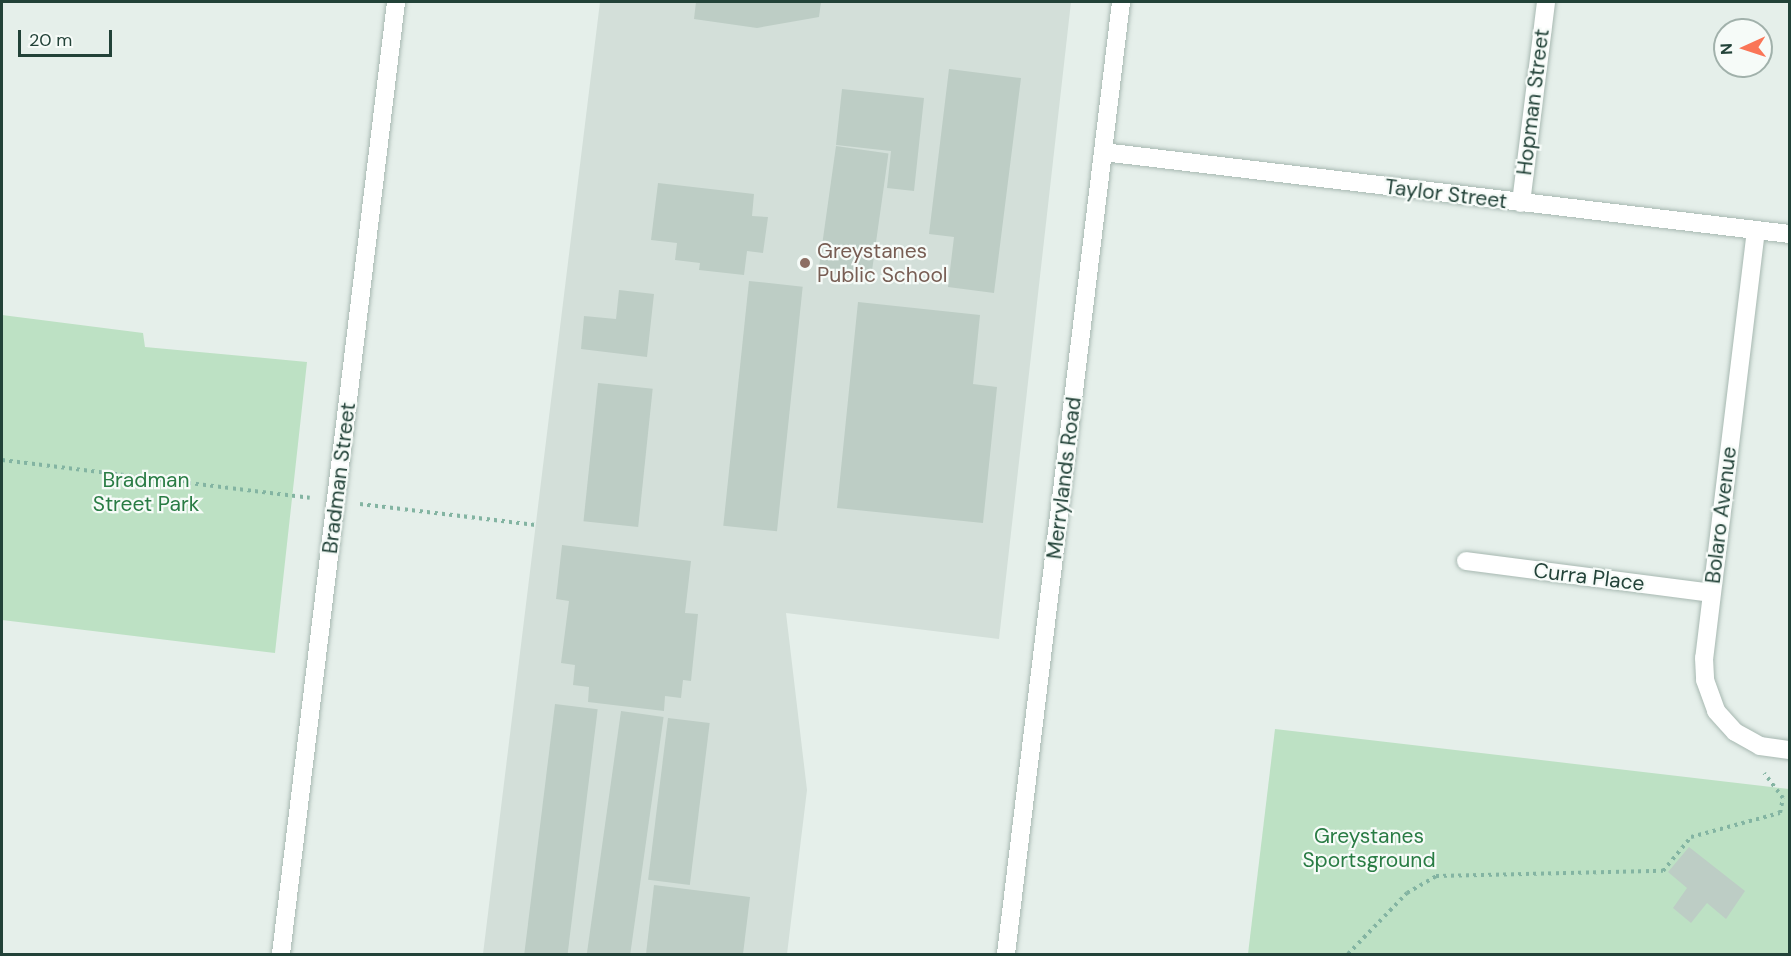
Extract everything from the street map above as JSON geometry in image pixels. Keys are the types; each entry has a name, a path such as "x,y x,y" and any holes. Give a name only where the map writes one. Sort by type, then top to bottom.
{"street":[{"name":"Bradman Street","path":"281,954 396,2"},
{"name":"Merrylands Road","path":"1006,954 1121,2"},
{"name":"Hopman Street","path":"1521,203 1546,2"},
{"name":"Taylor Street","path":"1103,152 1790,234"},
{"name":"Bolaro Avenue","path":"1756,230 1704,658 1709,698 1724,722 1760,746 1790,750"},
{"name":"Curra Place","path":"1466,561 1711,593"}],"path":[{"path":"2,460 536,525"},
{"path":"1348,954 1366,940 1384,915 1407,893 1436,876 1663,871 1691,837 1780,813 1784,798 1762,771 1760,746"}],"shaded area":[{"name":"Greystanes Public School","path":"600,2 1071,2 999,639 786,613 807,790 787,954 483,954"}],"green space":[{"name":"Bradman Street Park","path":"2,315 143,333 145,347 307,362 275,653 2,620"},
{"name":"Greystanes Sportsground","path":"1275,729 1789,789 1789,954 1248,954"}],"building":[{"path":"696,2 821,2 819,17 757,28 694,19"},
{"path":"949,69 1021,78 994,293 948,287 954,237 929,234"},
{"path":"842,89 924,98 914,191 887,188 891,151 836,145"},
{"path":"836,146 888,153 871,279 818,272"},
{"path":"658,183 754,194 752,216 768,217 763,253 747,251 744,275 699,270 700,263 675,260 677,243 651,240"},
{"path":"749,281 803,287 777,531 723,526"},
{"path":"619,290 654,294 647,357 581,349 584,316 616,319"},
{"path":"858,302 980,315 973,384 997,387 983,523 837,508"},
{"path":"598,383 653,389 638,527 583,521"},
{"path":"562,545 691,561 685,613 698,614 691,681 683,680 681,698 665,696 664,711 588,702 589,687 573,685 575,665 561,663 569,601 556,599"},
{"path":"555,704 598,709 568,954 524,954"},
{"path":"621,711 664,717 630,954 587,954"},
{"path":"668,718 710,723 690,885 648,880"},
{"path":"1689,847 1745,891 1726,919 1707,903 1691,923 1673,908 1687,888 1668,872"},
{"path":"654,885 750,897 743,954 646,954"}],"place":[{"name":"Greystanes Public School","path":"805,263"}]}
